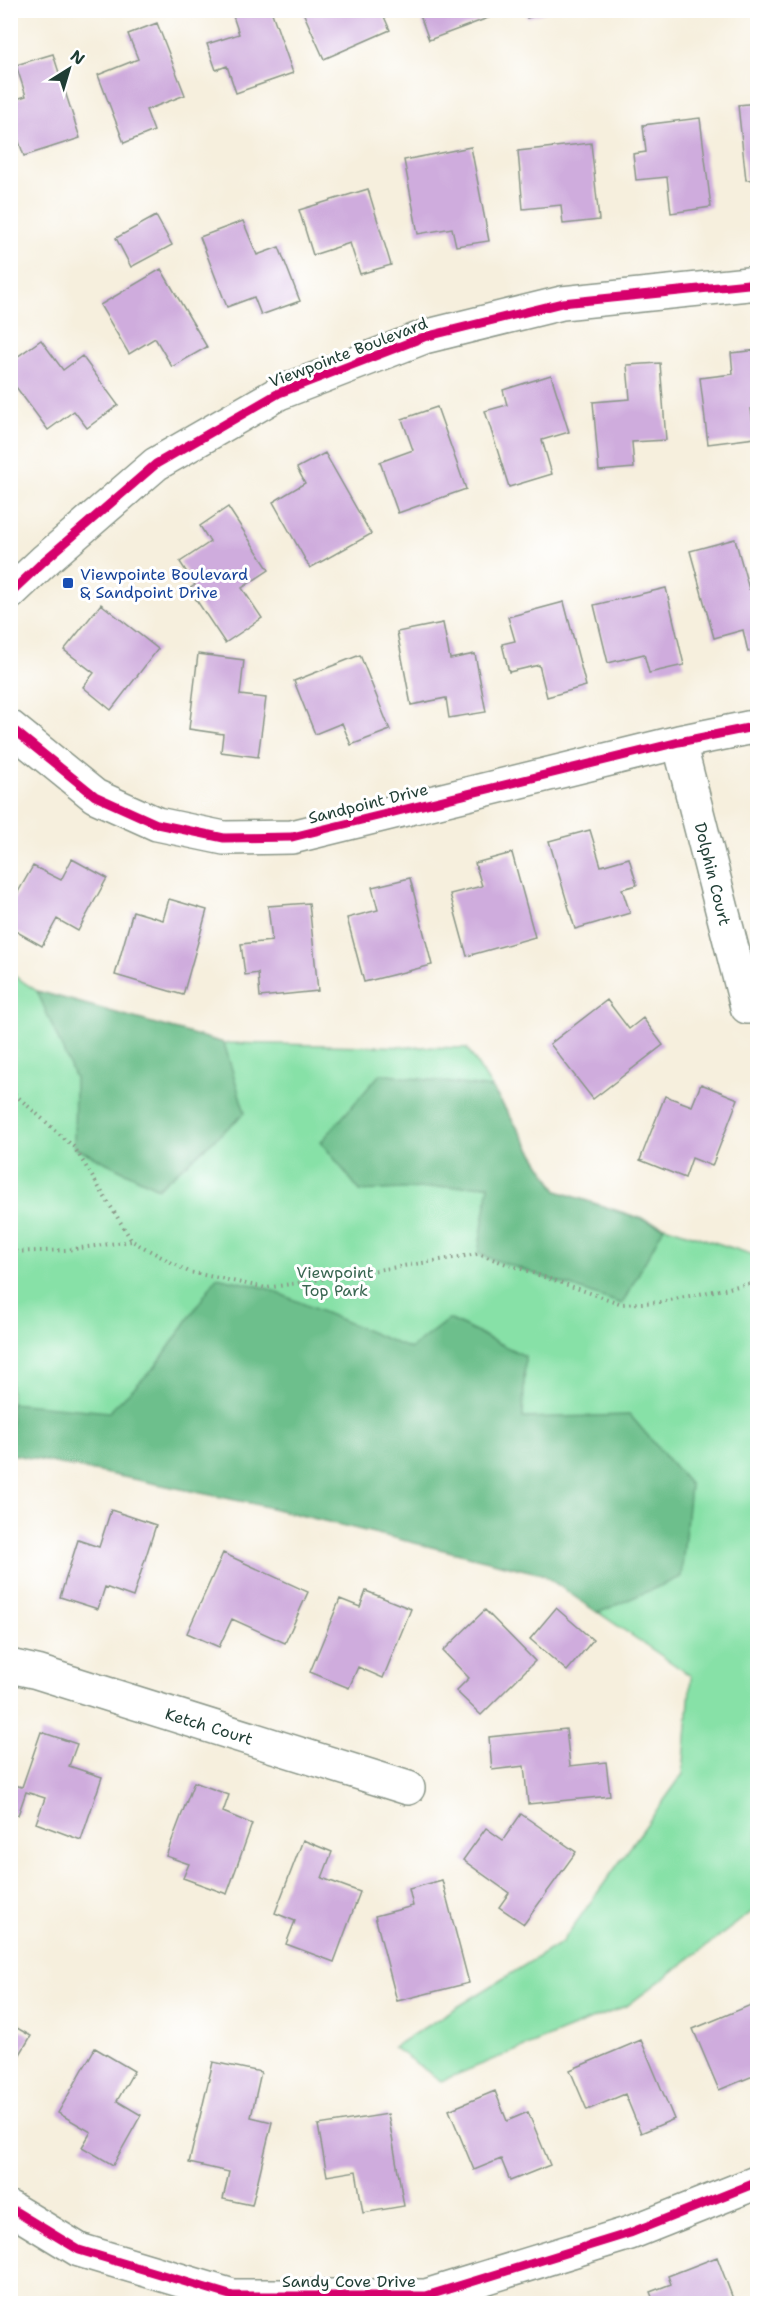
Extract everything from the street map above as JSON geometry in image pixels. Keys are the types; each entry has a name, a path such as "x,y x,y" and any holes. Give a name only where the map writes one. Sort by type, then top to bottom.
{"street":[{"name":"Viewpointe Boulevard","path":"10,593 156,464 279,393 424,337 562,303 758,283"},
{"name":"Sandpoint Drive","path":"10,727 95,796 157,824 224,838 292,837 679,742 758,726"},
{"name":"Dolphin Court","path":"679,742 747,1007"},
{"name":"Ketch Court","path":"10,1666 38,1672 408,1788"},
{"name":"Sandy Cove Drive","path":"10,2208 79,2250 233,2296 426,2296 630,2233 758,2182"}],"path":[{"path":"10,1090 74,1147 132,1241 189,1272 266,1288 478,1254 622,1304 660,1302 758,1282"},
{"path":"10,1252 66,1250 132,1241"}],"green space":[{"name":"Viewpoint Top Park","path":"10,973 37,991 224,1043 467,1048 557,1191 757,1256 757,1908 628,2005 441,2081 393,2047 562,1942 683,1774 691,1676 542,1574 255,1504 11,1454"},
{"path":"37,991 224,1043 245,1113 158,1188 74,1147 75,1078"},
{"path":"380,1074 492,1088 557,1191 664,1227 622,1304 478,1254 489,1185 360,1191 321,1142"},
{"path":"217,1277 266,1288 410,1349 449,1319 525,1356 523,1418 630,1415 690,1485 681,1577 598,1613 542,1574 255,1504 11,1454 11,1403 109,1412 156,1366"}],"building":[{"path":"231,10 271,10 293,73 236,93 227,66 216,70 207,44 239,34"},
{"path":"302,10 381,10 390,30 324,59"},
{"path":"418,10 494,10 496,15 429,40"},
{"path":"525,10 549,10 549,11 527,18"},
{"path":"157,23 185,95 146,110 154,131 124,143 98,75 138,59 128,34"},
{"path":"53,54 80,138 24,156 15,130 10,132 10,101 26,96 16,65"},
{"path":"758,103 758,179 746,180 738,105"},
{"path":"700,118 711,207 671,213 667,177 636,180 633,154 646,152 643,125"},
{"path":"591,143 599,220 563,224 561,205 523,209 518,151"},
{"path":"471,147 489,241 456,246 452,228 418,234 404,160"},
{"path":"368,189 391,265 360,274 350,243 313,255 299,210"},
{"path":"156,216 172,245 131,267 116,238"},
{"path":"243,221 257,255 279,247 300,301 261,315 254,297 227,307 200,237"},
{"path":"161,269 207,347 172,367 155,338 129,354 100,305"},
{"path":"41,340 63,370 82,356 118,405 87,428 74,411 48,430 10,379 10,362"},
{"path":"758,350 758,408 751,409 755,438 708,444 700,378 733,374 731,353"},
{"path":"660,363 666,440 632,442 634,468 599,471 593,402 630,399 627,365"},
{"path":"551,375 569,432 542,440 552,474 509,487 485,411 507,405 503,390"},
{"path":"437,407 466,489 398,513 380,462 413,450 402,419"},
{"path":"325,453 371,534 310,568 273,502 305,483 297,468"},
{"path":"228,507 269,570 242,588 262,618 225,643 189,589 195,585 180,562 210,542 200,526"},
{"path":"735,539 749,589 758,587 758,649 748,652 743,630 714,638 690,551"},
{"path":"666,588 684,665 649,673 644,654 608,663 594,605"},
{"path":"564,602 586,686 547,697 539,665 509,672 502,644 515,641 508,617"},
{"path":"101,604 158,649 111,710 83,687 94,673 64,650"},
{"path":"443,623 450,659 475,654 486,712 449,718 446,698 411,705 397,632"},
{"path":"198,654 244,660 240,695 266,698 258,757 221,752 223,734 189,729"},
{"path":"360,655 390,730 351,745 342,723 315,734 294,681"},
{"path":"590,830 601,866 629,858 637,885 622,889 630,913 575,929 549,841"},
{"path":"512,853 535,937 467,956 450,894 482,886 475,863"},
{"path":"72,859 107,878 78,931 57,919 42,946 10,928 10,906 33,866 61,880"},
{"path":"410,878 432,965 364,982 347,918 378,910 372,887"},
{"path":"169,899 207,910 183,995 115,975 133,911 163,920"},
{"path":"309,903 318,991 260,997 258,973 245,975 241,944 272,941 268,906"},
{"path":"607,1000 629,1029 643,1018 663,1045 593,1099 550,1044"},
{"path":"701,1084 738,1099 712,1166 692,1158 685,1178 640,1160 665,1096 692,1106"},
{"path":"111,1510 156,1525 133,1597 105,1587 98,1609 60,1597 78,1540 99,1547"},
{"path":"223,1553 308,1592 285,1643 232,1619 219,1647 187,1633"},
{"path":"366,1591 411,1609 383,1678 358,1667 349,1688 310,1672 340,1599 360,1607"},
{"path":"556,1608 593,1640 567,1671 530,1639"},
{"path":"485,1610 535,1661 481,1715 456,1691 469,1678 443,1651"},
{"path":"566,1729 570,1766 606,1762 610,1796 528,1804 524,1766 492,1770 489,1737"},
{"path":"41,1732 77,1744 69,1766 102,1777 81,1840 36,1823 45,1798 26,1792 18,1815 10,1812 10,1796 14,1785 22,1787"},
{"path":"194,1782 229,1795 223,1812 252,1824 227,1894 183,1878 189,1864 166,1856"},
{"path":"521,1814 576,1852 524,1924 499,1907 509,1893 463,1860 486,1828 503,1840"},
{"path":"303,1840 332,1852 322,1878 360,1892 334,1962 286,1944 295,1921 275,1913"},
{"path":"442,1880 469,1983 397,2001 375,1916 413,1906 409,1889"},
{"path":"758,2002 758,2074 719,2090 693,2029"},
{"path":"10,2024 31,2036 10,2071"},
{"path":"641,2040 674,2119 641,2133 625,2094 587,2110 570,2070"},
{"path":"95,2048 134,2071 117,2101 141,2115 113,2165 82,2147 91,2132 58,2113"},
{"path":"213,2062 261,2072 251,2117 272,2122 252,2205 223,2199 229,2172 189,2163"},
{"path":"495,2091 507,2121 528,2112 550,2165 510,2181 501,2159 474,2170 449,2110"},
{"path":"388,2114 404,2206 363,2213 356,2171 327,2176 318,2125"},
{"path":"717,2257 735,2304 655,2304 650,2292 671,2284 668,2276"}],"cycle path":[{"path":"10,593 156,464 279,393 424,337 562,303 758,283"},
{"path":"10,727 95,796 157,824 224,838 292,837 679,742 758,726"},
{"path":"10,2208 79,2250 233,2296 426,2296 630,2233 758,2182"}],"place":[{"name":"Viewpointe Boulevard & Sandpoint Drive","path":"68,583"}]}
